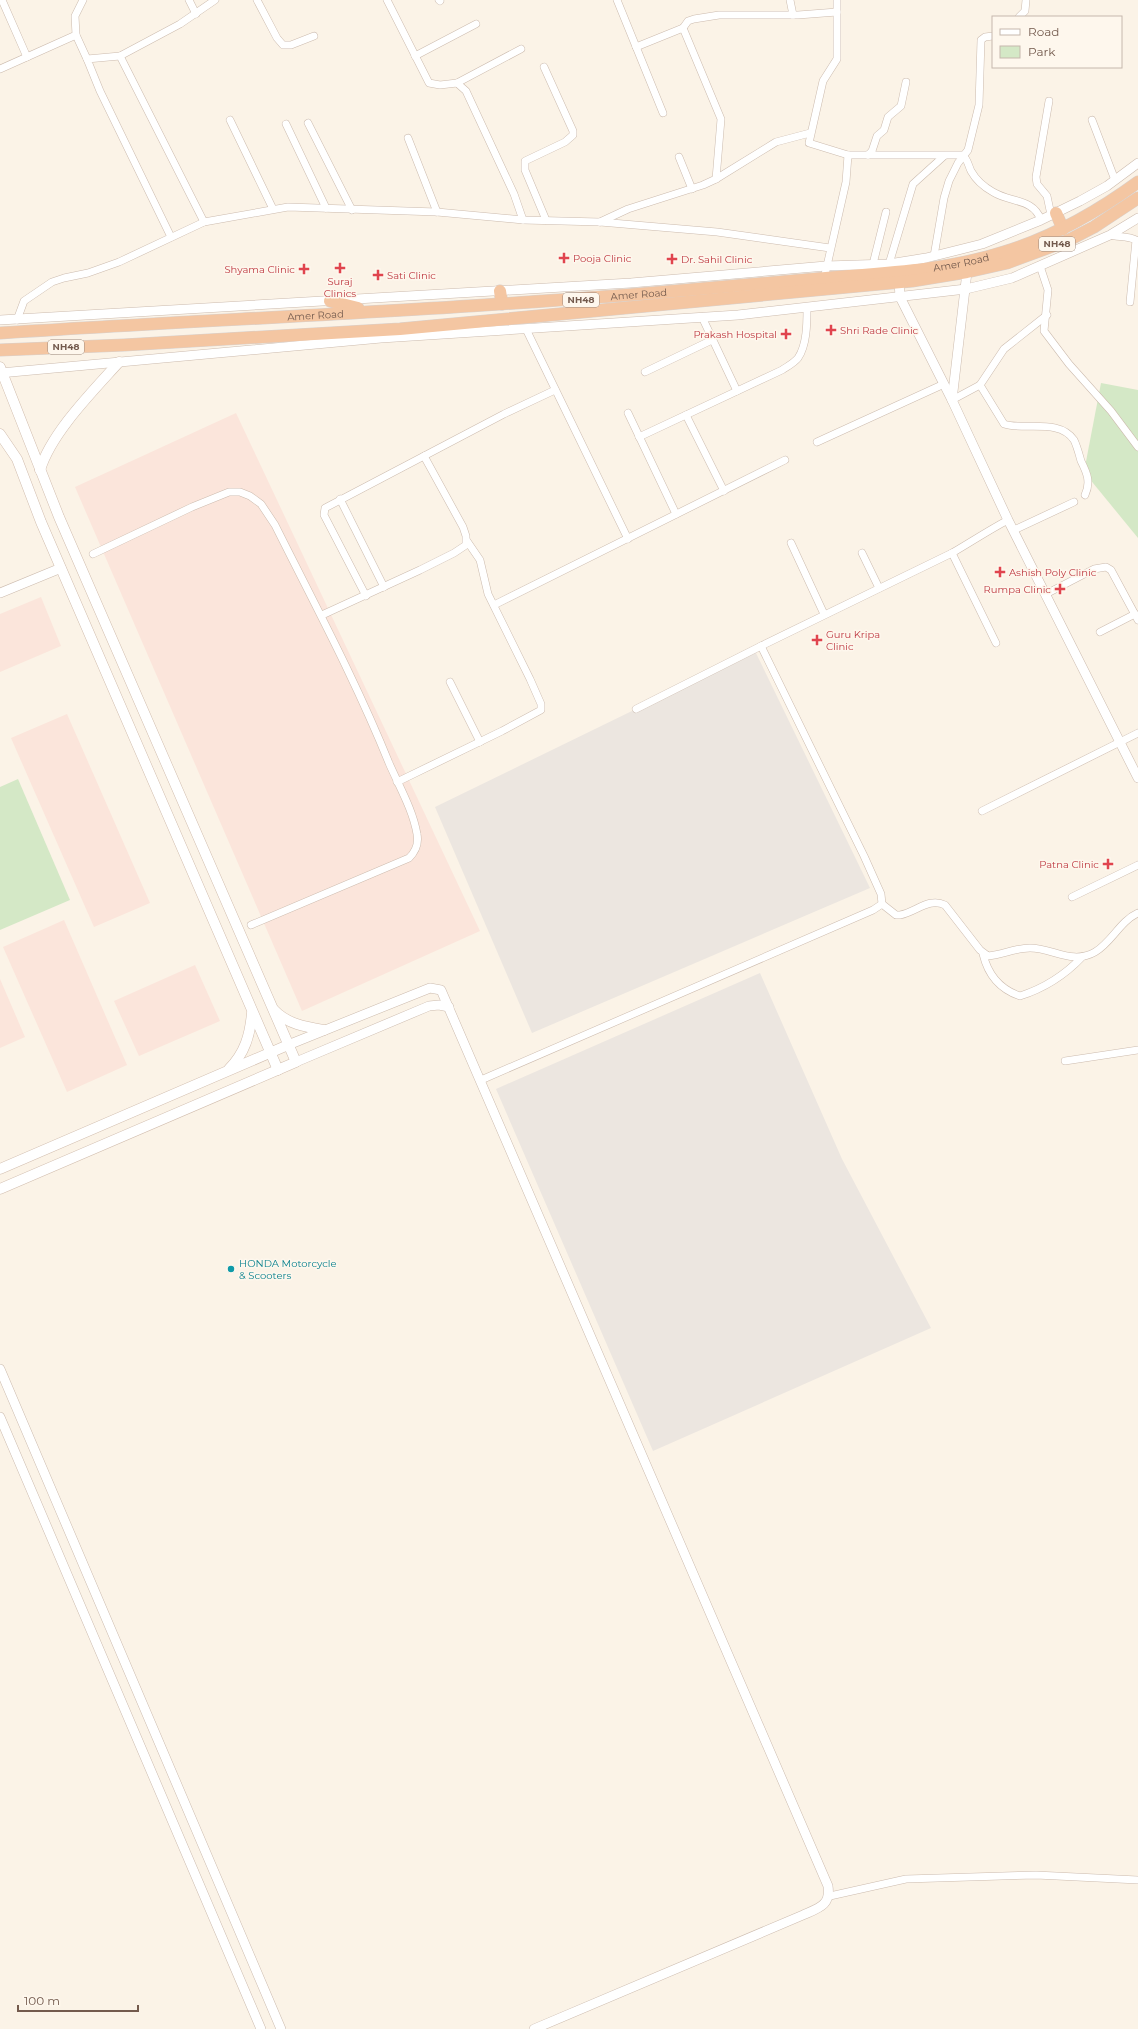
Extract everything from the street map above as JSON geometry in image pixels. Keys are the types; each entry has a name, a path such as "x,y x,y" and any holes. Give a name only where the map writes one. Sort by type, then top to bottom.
{"highway":[{"name":"Amer Road","path":"2,333 368,311 568,301 911,271 968,261 1005,252 1063,229 1113,201 1138,182"},
{"name":"Amer Road","path":"4,350 124,345 400,329 899,282 967,272 1007,263 1069,240 1094,227 1138,198"},
{"path":"1053,214 1063,229"},
{"path":"500,291 502,304"},
{"path":"330,301 368,311"},
{"path":"381,338 400,329"}],"main road":[{"path":"40,470 49,448 61,430 119,362"},
{"path":"0,1189 296,1062 240,937 40,470 1,371"},
{"path":"0,434 13,453 61,568 278,1070"},
{"path":"0,449 13,453"},
{"path":"224,945 240,937"},
{"path":"272,1007 281,1017 296,1024 324,1030"},
{"path":"226,1072 237,1061 245,1046 250,1031 252,1011"},
{"path":"0,1169 288,1045"}],"street":[{"path":"2,0 27,57"},
{"path":"84,0 75,16 76,35 100,91 171,237"},
{"path":"189,0 196,14"},
{"path":"87,59 120,56 180,24 214,0"},
{"path":"257,0 277,38 283,45 291,45 314,36"},
{"path":"387,0 429,83 440,85 457,83 521,49"},
{"path":"617,0 663,113"},
{"path":"790,0 793,15"},
{"path":"837,0 837,59 823,81 808,141 810,145 848,155 964,156"},
{"path":"1021,16 1025,10 1026,0"},
{"path":"636,47 683,28 688,21 694,19 719,15 793,15 837,12"},
{"path":"415,56 476,24"},
{"path":"683,28 721,119 716,179"},
{"path":"0,69 76,35"},
{"path":"934,256 944,198 949,181 958,163 968,150 979,102 981,40 985,37 992,36"},
{"path":"120,56 204,222"},
{"path":"544,67 574,131 573,135 565,142 525,161 525,170 546,220"},
{"path":"868,155 872,151 877,136 884,130 888,117 900,108 903,103 906,82"},
{"path":"457,83 466,91 524,220"},
{"path":"1049,101 1036,177 1038,184 1047,196 1053,214"},
{"path":"230,120 273,209"},
{"path":"1092,120 1115,180"},
{"path":"308,122 352,210"},
{"path":"286,124 326,208"},
{"path":"600,222 628,209 692,189 716,179 776,142 790,137 810,133"},
{"path":"408,138 437,212"},
{"path":"824,279 846,182 848,155"},
{"path":"889,264 913,184 944,156"},
{"path":"964,156 974,175 985,187 999,195 1034,207 1041,220"},
{"path":"679,157 692,189"},
{"path":"0,320 631,283 826,266 889,264 934,256 982,244 1080,202 1115,180 1138,163"},
{"path":"17,320 24,301 52,282 88,273 119,262 204,222 273,209 326,208 437,212 524,220 600,222 717,232 830,248"},
{"path":"873,264 886,212"},
{"path":"1,371 119,362 381,338 702,317 807,308 966,289 1012,278 1110,235 1138,218"},
{"path":"1110,235 1120,238 1132,238 1136,240 1130,302"},
{"path":"1040,266 1048,290 1047,315 1044,331 1069,364 1111,411 1138,447"},
{"path":"952,400 967,272"},
{"path":"899,282 900,297 952,400 1008,520 1138,778"},
{"path":"639,437 782,370 799,357 807,329 807,308"},
{"path":"952,400 980,385 1004,350 1047,315"},
{"path":"702,317 737,391"},
{"path":"526,329 628,539"},
{"path":"645,372 712,340"},
{"path":"817,442 944,384"},
{"path":"980,385 1004,424 1015,428 1035,426 1054,428 1065,432 1074,440 1090,485 1085,495"},
{"path":"366,596 324,515 326,508 340,499 555,390"},
{"path":"628,413 676,514"},
{"path":"686,415 724,491"},
{"path":"397,782 542,710 542,707 484,586 480,560 467,541 463,527 424,456"},
{"path":"494,605 785,460"},
{"path":"93,554 192,507 229,492 240,492 250,496 265,510 275,525 322,615 348,668 397,782 418,834 417,849 409,858 252,925"},
{"path":"340,499 384,587"},
{"path":"1014,530 1074,502"},
{"path":"636,709 824,614 952,553 975,540 991,528 1008,520"},
{"path":"322,615 366,596 458,551 466,545 467,541"},
{"path":"791,543 824,614"},
{"path":"862,553 879,588"},
{"path":"952,553 996,643"},
{"path":"1046,594 1094,569 1106,567 1111,570 1136,617 1100,632"},
{"path":"0,593 61,568"},
{"path":"761,646 864,856 881,894 882,904 896,915 900,915 932,902 938,902 945,905 983,954 987,968 994,980 1009,992 1020,996 1053,982 1069,970 1082,957"},
{"path":"450,682 480,742"},
{"path":"982,810 1138,733"},
{"path":"1072,897 1138,865"},
{"path":"481,1080 868,913 882,904"},
{"path":"983,954 993,956 1019,949 1031,948 1069,957 1082,957 1096,952 1130,916 1138,913"},
{"path":"288,1045 430,988 441,990 815,1852 828,1886 830,1896"},
{"path":"296,1062 429,1006 439,1004 449,1007"},
{"path":"1065,1061 1138,1050"},
{"path":"0,1369 281,2029"},
{"path":"0,1417 3,1431 261,2029"},
{"path":"534,2029 803,1915 818,1908 826,1902 830,1896 906,1879 1036,1876 1138,1880"}],"shaded area":[{"path":"236,413 480,931 302,1011 75,487"},
{"path":"41,597 61,646 0,672 0,614"},
{"path":"755,651 870,888 532,1033 435,807"},
{"path":"67,714 150,903 94,927 11,738"},
{"path":"64,920 127,1065 67,1092 3,947"},
{"path":"195,965 220,1021 139,1056 114,1001"},
{"path":"760,973 842,1159 931,1328 653,1451 496,1089"},
{"path":"0,979 25,1037 0,1048"}],"green space":[{"path":"1101,383 1138,390 1138,538 1084,472"},
{"path":"18,779 70,900 0,930 0,787"}],"place":[{"name":"Pooja Clinic","path":"564,258"},
{"name":"Dr. Sahil Clinic","path":"672,259"},
{"name":"Suraj Clinics","path":"340,268"},
{"name":"Shyama Clinic","path":"304,269"},
{"name":"Sati Clinic","path":"378,275"},
{"name":"Shri Rade Clinic","path":"831,330"},
{"name":"Prakash Hospital","path":"786,334"},
{"name":"Ashish Poly Clinic","path":"1000,572"},
{"name":"Rumpa Clinic","path":"1060,589"},
{"name":"Guru Kripa Clinic","path":"817,640"},
{"name":"Patna Clinic","path":"1108,864"},
{"name":"HONDA Motorcycle & Scooters","path":"231,1269"}]}
